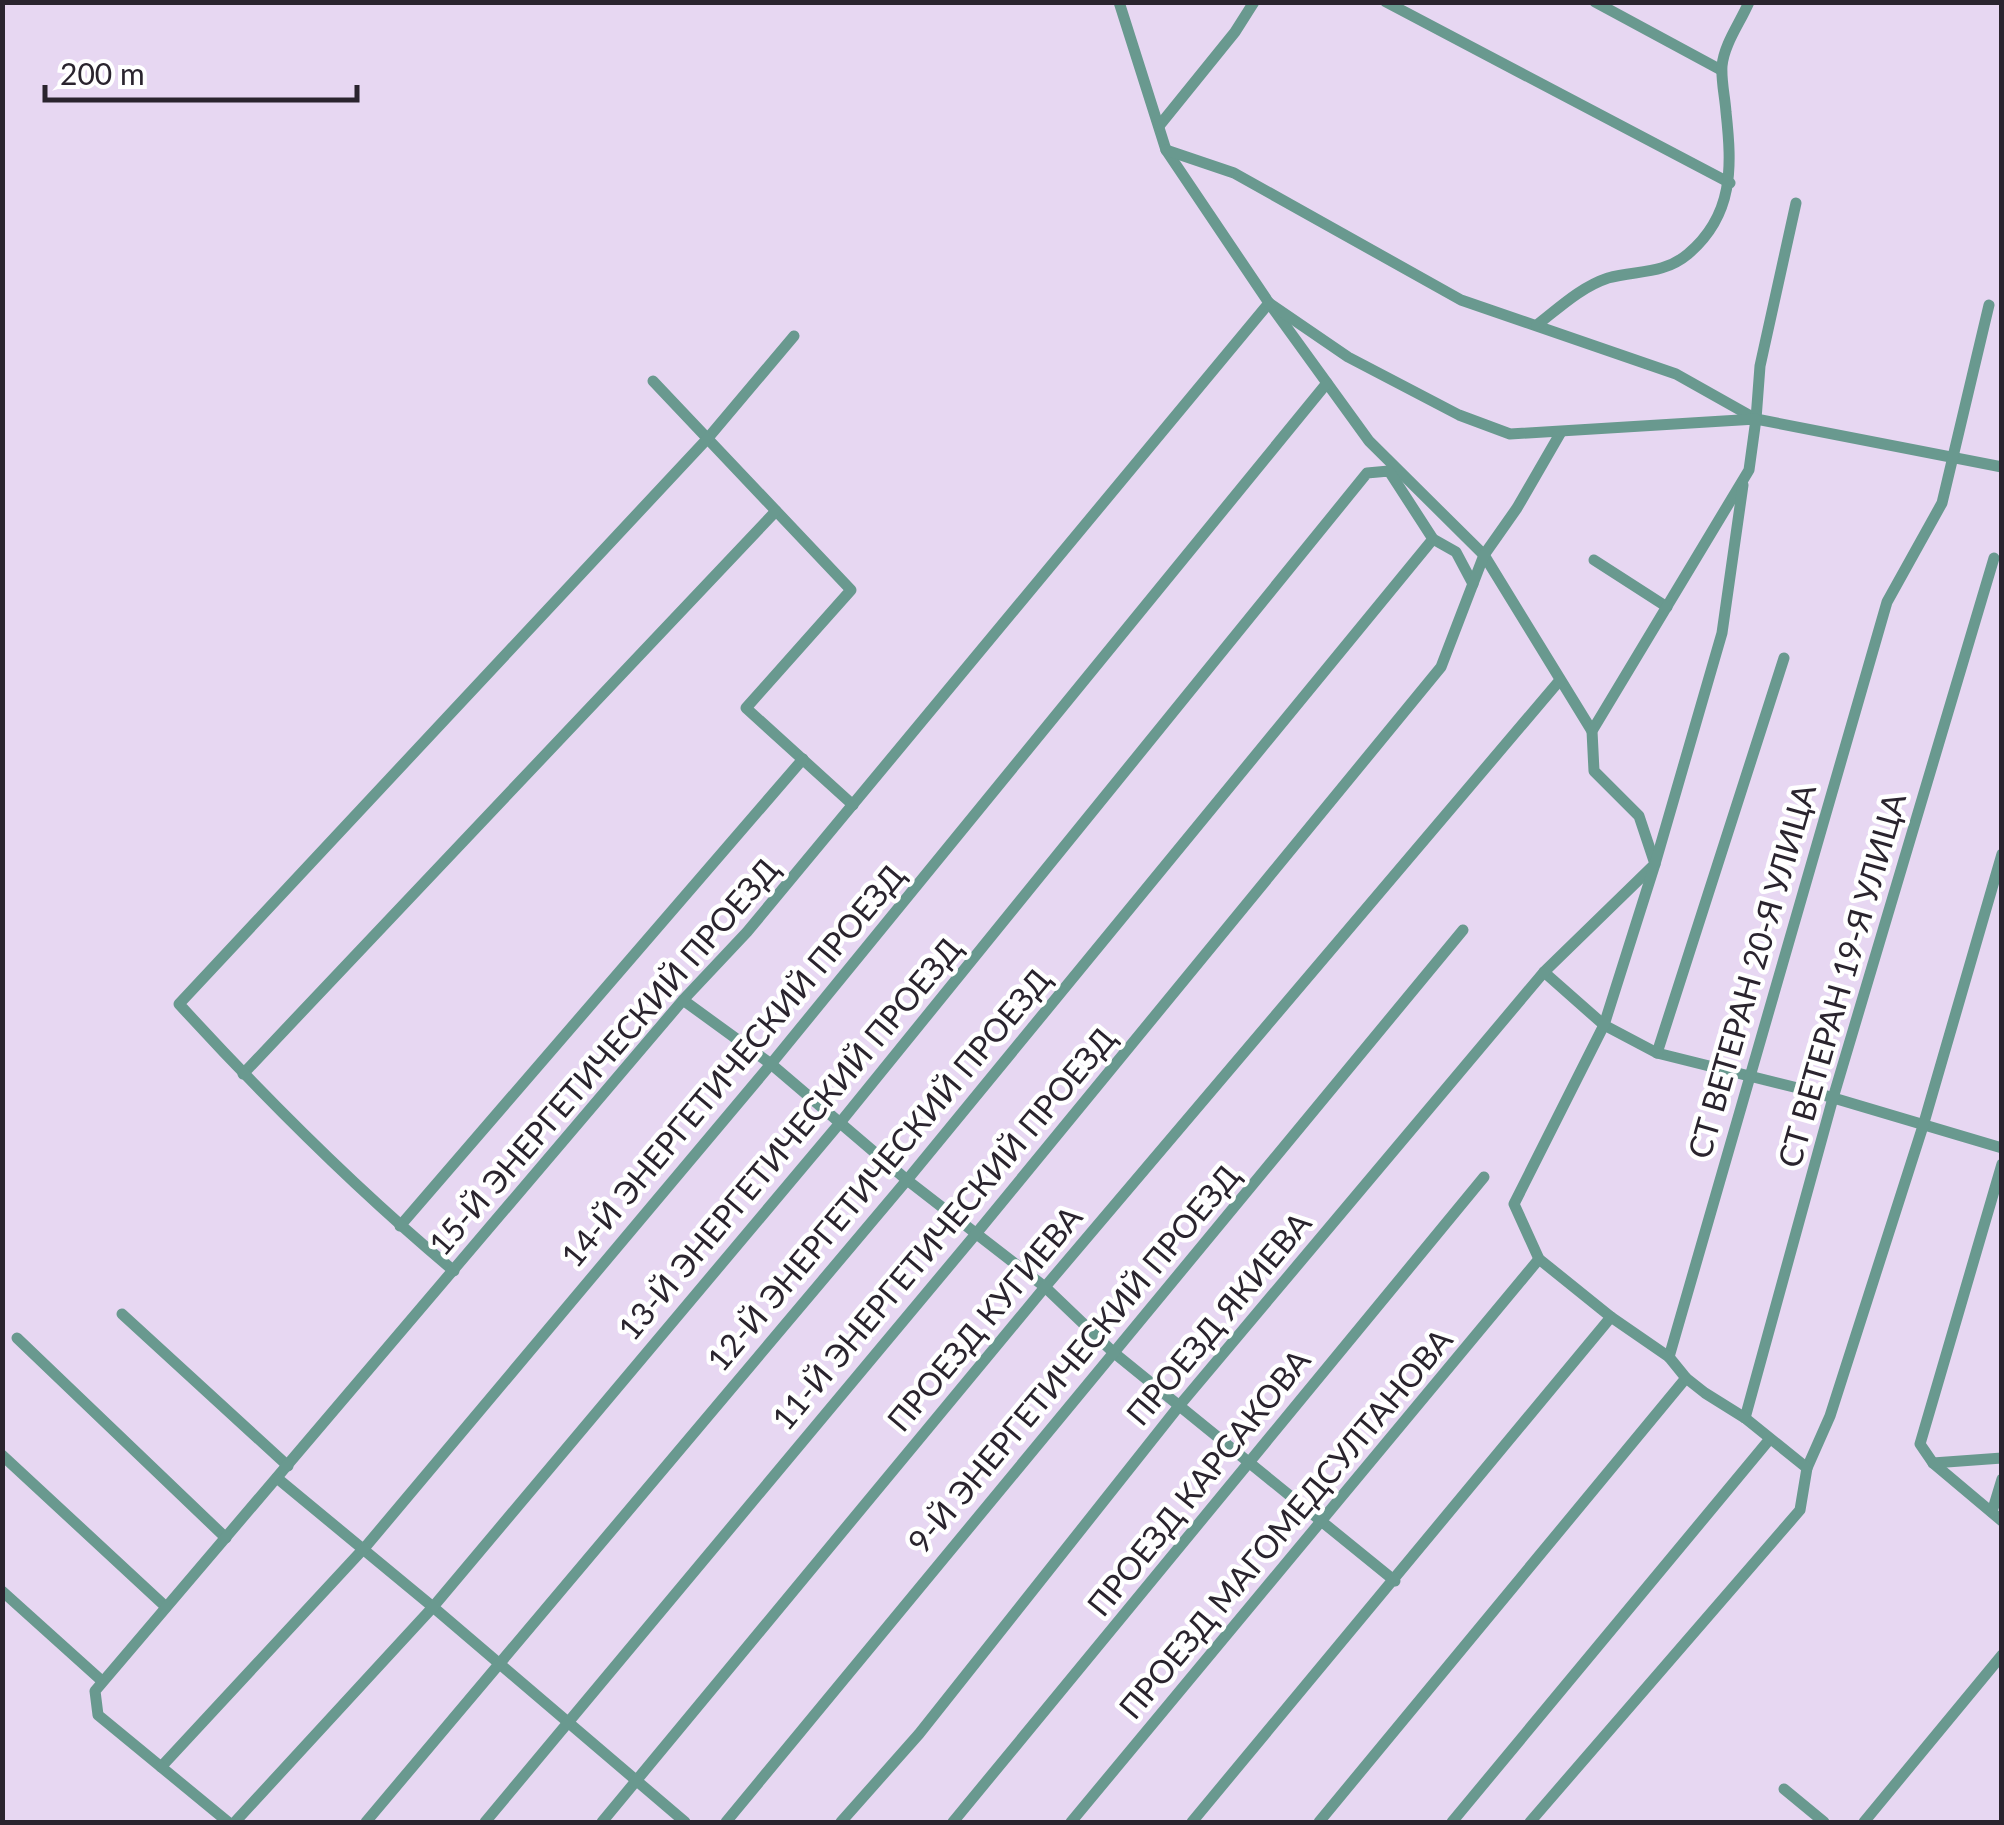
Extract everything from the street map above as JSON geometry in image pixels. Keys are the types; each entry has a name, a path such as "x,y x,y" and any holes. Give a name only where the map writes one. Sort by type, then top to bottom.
{"street":[{"path":"1119,2 1166,150 1269,303 1369,441 1429,542 1456,552 1473,584"},
{"path":"1159,126 1235,32 1254,2"},
{"path":"1386,2 1730,183"},
{"path":"1595,2 1722,70"},
{"path":"1537,325 1584,288 1611,277 1647,274 1686,256 1715,226 1730,183 1724,51 1749,2"},
{"path":"1166,150 1234,173 1461,300 1676,374 1756,420"},
{"path":"1592,732 1749,470 1760,366 1796,203"},
{"path":"1269,303 1348,357 1459,415 1510,434 1756,420 2002,468"},
{"name":"15-Й ЭНЕРГЕТИЧЕСКИЙ ПРОЕЗД","path":"102,1681 683,1000 747,932 1269,303"},
{"name":"СТ ВЕТЕРАН 20-Я УЛИЦА","path":"1669,1357 1887,602 1942,502 1989,305"},
{"path":"454,1271 400,1226 243,1074 179,1004 708,438 794,336"},
{"path":"653,380 851,590 746,708 852,804"},
{"name":"14-Й ЭНЕРГЕТИЧЕСКИЙ ПРОЕЗД","path":"161,1767 363,1550 771,1064 1327,384"},
{"name":"11-Й ЭНЕРГЕТИЧЕСКИЙ ПРОЕЗД","path":"486,1822 975,1236 1440,667 1484,555 1518,508 1561,432"},
{"path":"1369,441 1484,555 1592,732 1594,771 1638,816 1656,864"},
{"name":"13-Й ЭНЕРГЕТИЧЕСКИЙ ПРОЕЗД","path":"232,1822 434,1607 839,1124 1367,473 1389,471"},
{"path":"1744,478 1722,634 1656,864 1604,1025 1514,1204 1540,1259 1611,1317 1669,1357 1686,1378 1745,1418 1807,1468"},
{"path":"243,1074 776,511"},
{"name":"12-Й ЭНЕРГЕТИЧЕСКИЙ ПРОЕЗД","path":"366,1822 906,1180 1429,542"},
{"name":"СТ ВЕТЕРАН 19-Я УЛИЦА","path":"1745,1418 1833,1098 1994,558"},
{"path":"1594,560 1666,607"},
{"path":"1657,1053 1784,658"},
{"name":"ПРОЕЗД КУГИЕВА","path":"602,1822 1045,1287 1560,680"},
{"path":"400,1226 803,760"},
{"path":"1530,1822 1800,1510 1807,1468 1830,1416 1923,1126 2002,854"},
{"name":"ПРОЕЗД ЯКИЕВА","path":"841,1822 919,1734 1180,1406 1544,972 1656,864"},
{"name":"9-Й ЭНЕРГЕТИЧЕСКИЙ ПРОЕЗД","path":"726,1822 1463,930"},
{"path":"1544,972 1604,1025 1657,1053 1833,1098 2002,1148"},
{"path":"683,1000 771,1064 906,1180 1045,1287 1113,1352 1395,1581"},
{"path":"1997,1516 1932,1464 1920,1444 2002,1164"},
{"name":"ПРОЕЗД КАРСАКОВА","path":"953,1822 1484,1176"},
{"name":"ПРОЕЗД МАГОМЕДСУЛТАНОВА","path":"1072,1822 1540,1259"},
{"path":"122,1314 288,1466"},
{"path":"1192,1822 1611,1317"},
{"path":"17,1338 226,1538"},
{"path":"1319,1822 1686,1378"},
{"path":"1452,1822 1769,1440"},
{"path":"2,1455 166,1607"},
{"path":"1932,1464 2002,1458"},
{"path":"277,1478 685,1822"},
{"path":"1997,1516 2002,1479"},
{"path":"2,1591 102,1681 95,1691 98,1715 232,1822"},
{"path":"1864,1822 2002,1655"},
{"path":"1784,1789 1824,1822"}]}
